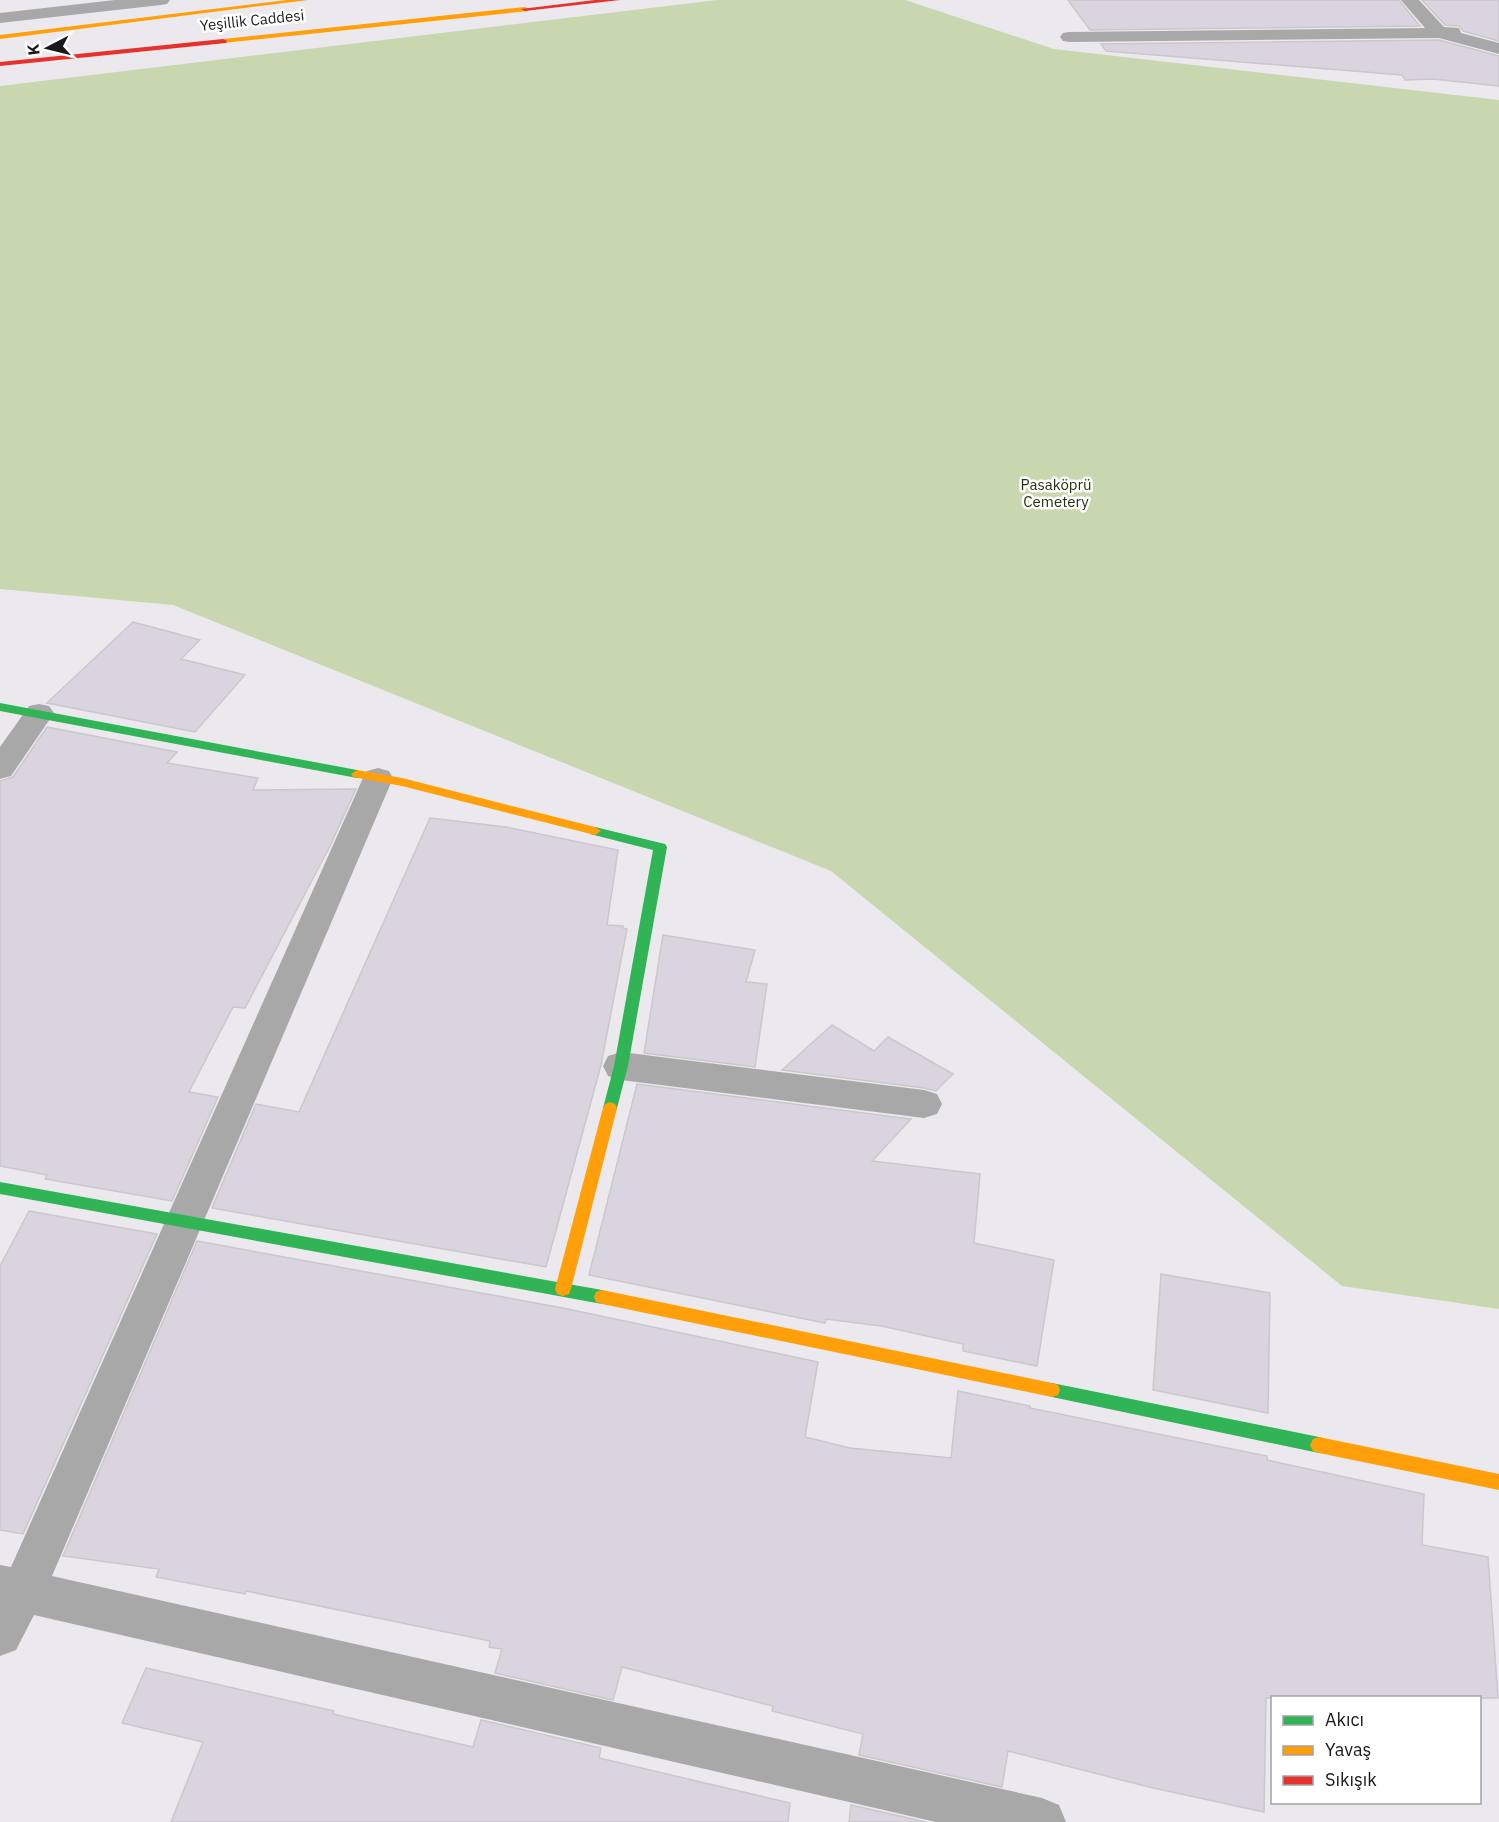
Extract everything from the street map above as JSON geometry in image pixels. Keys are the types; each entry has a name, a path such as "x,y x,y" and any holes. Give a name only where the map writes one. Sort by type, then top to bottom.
{"main road":[{"name":"Yeşillik Caddesi","path":"0,37 304,0"},
{"name":"Yeşillik Caddesi","path":"0,64 616,0"},
{"path":"0,707 378,778 660,847 621,1065 563,1289"},
{"path":"0,1188 563,1289 1499,1482"}],"street":[{"path":"0,18 161,0"},
{"path":"1410,0 1439,33 1499,49"},
{"path":"0,5 58,11"},
{"path":"1069,37 1499,31"},
{"path":"0,769 39,713"},
{"path":"0,1634 11,1589 184,1222 378,778"},
{"path":"621,1065 924,1104"},
{"path":"11,1589 1042,1822"}],"green space":[{"name":"Pasaköprü Cemetery","path":"717,0 905,0 1054,49 1499,100 1499,1309 1342,1286 831,871 173,605 0,589 0,86"}],"building":[{"path":"1068,0 1399,0 1420,26 1090,30"},
{"path":"1422,0 1499,0 1499,41 1463,31 1459,26 1445,25"},
{"path":"1439,40 1499,56 1499,86 1433,79 1405,80 1402,75 1106,51 1101,44"},
{"path":"133,622 200,640 181,659 245,675 195,732 47,703"},
{"path":"47,727 177,752 167,763 258,778 253,790 356,789 329,848 245,1008 233,1007 189,1092 218,1097 172,1201 45,1179 47,1175 0,1166 0,781 13,777"},
{"path":"430,818 506,827 618,850 607,925 623,926 627,929 601,1065 546,1267 212,1208 256,1104 299,1112"},
{"path":"663,935 755,950 746,982 767,984 755,1067 644,1053"},
{"path":"832,1025 874,1051 888,1037 953,1074 936,1091 782,1070"},
{"path":"637,1084 911,1119 872,1161 980,1174 974,1243 1054,1260 1037,1366 963,1351 963,1344 881,1326 826,1319 825,1323 589,1275"},
{"path":"29,1211 157,1234 23,1534 0,1530 0,1266"},
{"path":"197,1241 563,1308 818,1362 805,1437 850,1448 951,1458 958,1391 1030,1406 1030,1408 1267,1456 1267,1460 1424,1494 1422,1545 1488,1557 1498,1698 1481,1698 1481,1696 1271,1696 1271,1698 1266,1698 1264,1812 1149,1787 1008,1751 1002,1787 859,1755 863,1734 772,1711 773,1706 622,1667 613,1700 495,1673 502,1649 489,1647 490,1641 246,1591 245,1594 156,1577 159,1569 63,1556"},
{"path":"1161,1274 1270,1293 1268,1413 1153,1390"},
{"path":"146,1668 334,1711 333,1714 473,1747 481,1720 601,1748 599,1758 790,1803 788,1822 171,1822 203,1742 122,1723"},
{"path":"851,1805 926,1822 849,1822"}],"traffic: fast":[{"path":"0,707 357,774"},
{"path":"595,831 660,847 621,1066 610,1108"},
{"path":"0,1188 602,1297"},
{"path":"1052,1390 1319,1445"}],"traffic: slow":[{"path":"0,37 304,0"},
{"path":"223,41 525,9"},
{"path":"357,774 402,782 595,831"},
{"path":"563,1289 610,1108"},
{"path":"602,1297 1052,1390"},
{"path":"1319,1445 1499,1482"}],"traffic: jam":[{"path":"525,9 616,0"},
{"path":"0,64 223,41"}]}
